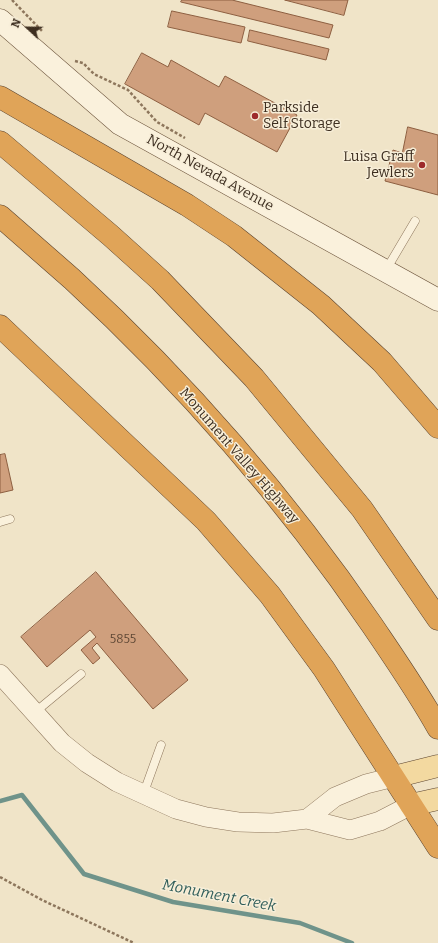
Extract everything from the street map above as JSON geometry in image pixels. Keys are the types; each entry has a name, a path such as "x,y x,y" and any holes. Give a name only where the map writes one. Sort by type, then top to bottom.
{"highway":[{"path":"0,97 174,197 234,236 321,304 382,362 438,427"},
{"path":"0,142 110,235 160,280 254,378 362,509 438,618"},
{"name":"Monument Valley Highway","path":"0,216 72,280 164,370 264,481 344,584 433,719"},
{"path":"0,326 206,521 270,595 324,670 438,847"}],"main road":[{"name":"North Nevada Avenue","path":"0,20 120,124 438,300"},
{"path":"394,777 438,766"},
{"path":"411,805 438,799"}],"street":[{"path":"0,674 62,743 87,763 116,782 176,809 206,817 238,822 272,823 307,819 350,830 380,821 411,805"},
{"path":"307,819 335,797 366,784 394,777"}],"lane":[{"path":"386,271 415,220"},
{"path":"0,522 10,519"},
{"path":"34,713 81,674"},
{"path":"143,795 161,745"}],"path":[{"path":"12,0 44,32"},
{"path":"71,59 83,63 94,74 128,90 157,122 188,140"},
{"path":"0,877 42,900 134,943"}],"building":[{"path":"182,0 232,0 333,25 329,38 181,2"},
{"path":"285,0 348,0 344,15"},
{"path":"172,11 245,27 241,43 168,27"},
{"path":"250,30 329,49 326,60 248,41"},
{"path":"142,53 168,67 171,60 219,87 225,76 297,115 277,152 205,113 199,125 125,84"},
{"path":"408,127 438,135 438,195 385,181 393,150 402,153"},
{"path":"5,454 13,490 0,493 0,455"},
{"path":"96,572 188,680 153,709 97,643 92,648 100,658 93,664 81,650 96,637 90,630 47,667 21,637"}],"waterway":[{"name":"Monument Creek","path":"0,801 22,795 84,874 173,902 300,923 352,943"}],"place":[{"name":"Parkside Self Storage","path":"255,116"},
{"name":"Luisa Graff Jewlers","path":"422,165"}]}
